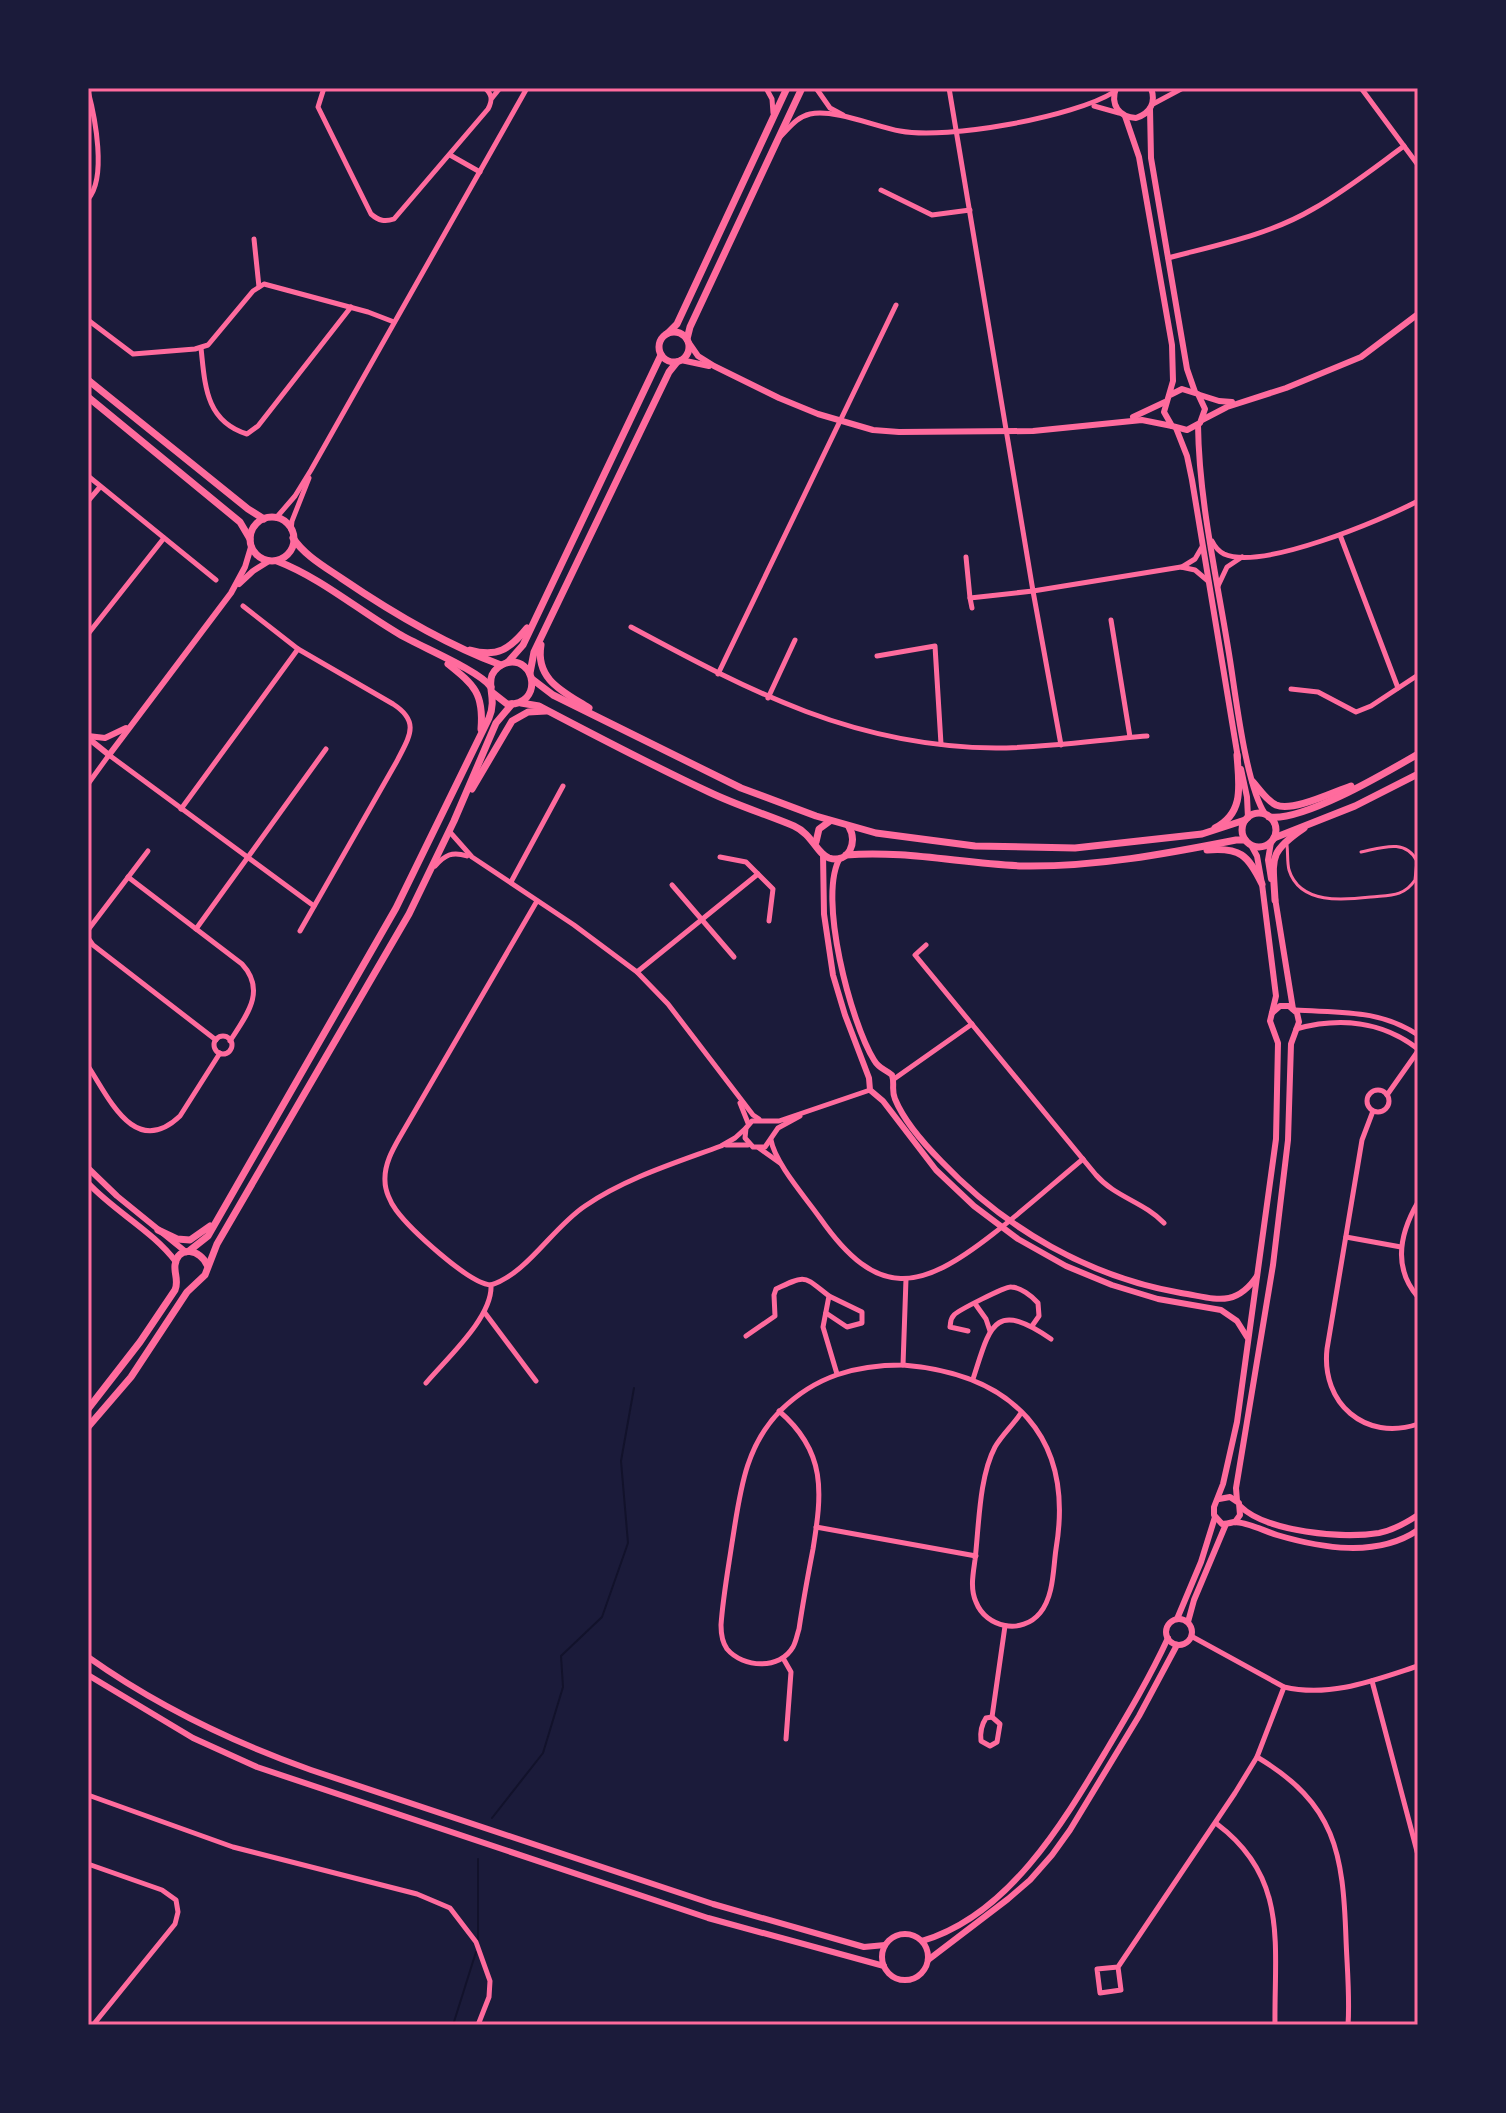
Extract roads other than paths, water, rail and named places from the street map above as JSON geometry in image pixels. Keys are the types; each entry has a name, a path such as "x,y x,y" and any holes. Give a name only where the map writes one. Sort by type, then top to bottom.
{"main road":[{"path":"88,1409 140,1342 175,1290 176,1262 203,1242 215,1223 396,908 493,708 493,674 523,645 661,355 659,345 677,324 787,88"},
{"path":"88,1427 138,1367 187,1292 205,1275 207,1265 386,956 454,821 496,723 530,693 534,652 669,372 688,353 690,327 802,88"},
{"path":"668,333 681,333 688,341"},
{"path":"661,355 668,360 679,361"},
{"path":"88,380 264,519"},
{"path":"88,397 240,522 258,557 307,573 355,607 433,653 480,676 501,701 532,704 710,793 796,827 831,858 879,854 973,864 1050,866 1119,861 1236,840 1259,847 1355,806 1418,774"},
{"path":"250,543 254,527 264,519 276,518 285,522 317,561 364,594 451,644 505,664 521,664 544,690 628,734 741,788 849,827 916,840 1025,849 1075,848 1202,834 1256,813 1280,818 1314,807 1418,754"},
{"path":"273,561 287,555 292,534"},
{"path":"451,644 478,652 498,653 513,646 536,617"},
{"path":"543,634 540,664 546,677 628,734"},
{"path":"433,653 477,690 482,706 481,734"},
{"path":"454,821 512,721 528,712 548,711"},
{"path":"1202,834 1227,821 1236,809 1239,796 1237,755"},
{"path":"1253,782 1270,802 1289,807 1376,778"},
{"path":"1267,815 1276,826 1272,840"},
{"path":"1246,819 1242,830 1248,842"},
{"path":"816,844 819,829 832,821"},
{"path":"1275,900 1273,861 1278,849 1315,821"},
{"path":"843,856 853,841 849,827"},
{"path":"1181,852 1231,849 1252,863 1262,884"},
{"path":"158,1230 177,1239 190,1240 215,1223"},
{"path":"187,1251 202,1255 207,1265"},
{"path":"176,1274 183,1281 197,1282"}],"street":[{"path":"324,88 318,107 371,214 377,219 394,219 488,109 500,88"},
{"path":"485,88 492,99"},
{"path":"276,518 295,496 317,460 527,88"},
{"path":"766,88 772,99 773,121"},
{"path":"816,88 830,108 855,120"},
{"path":"949,88 1061,745"},
{"path":"1151,88 1151,158 1187,369 1205,409 1200,423 1201,479 1218,586 1255,797 1267,815"},
{"path":"1164,88 1182,88"},
{"path":"1089,105 1136,118 1182,88"},
{"path":"1361,88 1418,165"},
{"path":"780,136 795,121 813,113 902,131 956,132 1089,105 1115,90"},
{"path":"1115,90 1114,103 1139,157 1172,345 1173,381 1166,418 1174,427 1187,456 1237,755 1247,797 1246,819"},
{"path":"88,91 99,167 96,186 88,199"},
{"path":"1168,258 1228,243 1287,222 1333,197 1404,146"},
{"path":"450,155 480,172"},
{"path":"881,190 932,215 970,210"},
{"path":"254,239 259,287"},
{"path":"88,320 133,354 201,348 221,332 259,287 270,284 394,322"},
{"path":"718,674 896,305"},
{"path":"201,348 207,394 213,409 247,434 258,426 351,307"},
{"path":"688,341 698,356 803,409 873,430 1008,432 1121,420 1142,420 1187,430 1243,401 1286,388 1361,357 1418,314"},
{"path":"679,361 720,369"},
{"path":"1121,420 1144,414 1182,389 1219,401 1243,401"},
{"path":"292,534 296,510 317,460"},
{"path":"88,476 216,580"},
{"path":"88,501 100,486"},
{"path":"1211,540 1222,553 1242,557 1286,550 1371,524 1418,501"},
{"path":"1340,535 1398,688"},
{"path":"88,634 164,538"},
{"path":"231,593 245,567 250,543"},
{"path":"970,598 1181,567 1195,559 1202,546"},
{"path":"966,557 972,608"},
{"path":"1218,586 1227,567 1242,557"},
{"path":"88,784 231,593 253,571 273,561"},
{"path":"1181,567 1195,570 1208,581"},
{"path":"243,606 298,649 393,704 411,721 408,737 397,761 300,931"},
{"path":"1111,620 1130,737"},
{"path":"631,627 768,698 890,737 993,748 1147,736"},
{"path":"768,698 795,640"},
{"path":"877,656 935,646 941,744"},
{"path":"181,809 298,649"},
{"path":"1291,689 1323,694 1356,712 1418,675"},
{"path":"88,737 105,738 132,724"},
{"path":"88,737 315,907"},
{"path":"196,929 326,749"},
{"path":"511,882 563,786"},
{"path":"449,831 472,857 637,972 668,1004 734,1091 771,1127 773,1149 832,1235 848,1252 877,1272 906,1279 929,1275 950,1266 1010,1221 1083,1159"},
{"path":"1235,1522 1240,1515 1236,1488 1273,1265 1288,1140 1291,1044 1299,1019 1294,1010 1268,860 1272,840"},
{"path":"1286,840 1289,871 1305,889 1320,898 1342,900 1399,894 1415,880 1417,861 1403,847 1361,852"},
{"path":"922,1941 959,1925 1017,1878 1071,1809 1168,1638 1168,1625 1177,1619 1201,1562 1215,1517 1214,1507 1237,1422 1276,1139 1278,1052 1270,1021 1276,996 1257,856 1248,842"},
{"path":"88,930 148,851"},
{"path":"429,872 448,854 472,857"},
{"path":"823,854 824,914 833,975 869,1078 870,1090"},
{"path":"843,856 834,872 833,894 842,972 872,1057 894,1079"},
{"path":"720,857 746,862 773,889 769,921"},
{"path":"637,972 758,874"},
{"path":"88,1066 125,1121 138,1129 154,1132 172,1124 180,1116 220,1053 228,1051 230,1041 254,998 253,983 242,964 128,877"},
{"path":"672,885 734,957"},
{"path":"537,901 401,1135 385,1170 386,1189 396,1210 468,1277 491,1285 511,1277 563,1222 595,1199 630,1180 721,1146 747,1126 763,1120 779,1121 800,1116"},
{"path":"88,938 216,1040"},
{"path":"926,945 915,955 1102,1182 1142,1204 1164,1223"},
{"path":"1272,1013 1280,1006 1294,1010 1362,1012 1385,1017 1416,1032"},
{"path":"1272,1029 1283,1035 1320,1023 1358,1023 1393,1033 1418,1050 1387,1095"},
{"path":"879,1096 887,1095 892,1090 894,1079 972,1024"},
{"path":"216,1040 223,1036 230,1041"},
{"path":"216,1040 215,1048 220,1053"},
{"path":"869,1078 881,1069"},
{"path":"870,1090 879,1096 936,1170 974,1206 1042,1254 1090,1277 1158,1299 1221,1310 1237,1321 1247,1337"},
{"path":"721,1146 740,1144 765,1147 782,1125 870,1090"},
{"path":"892,1090 903,1113 931,1150 980,1198 1010,1221 1070,1257 1160,1289 1226,1300 1244,1293 1259,1273"},
{"path":"1379,1090 1387,1095 1389,1102 1386,1109 1380,1112 1373,1111 1366,1104 1369,1094 1379,1090"},
{"path":"734,1091 747,1126 745,1138 783,1165"},
{"path":"1373,1111 1362,1136 1326,1366 1330,1383 1346,1409 1362,1423 1389,1429 1418,1424"},
{"path":"88,1168 158,1230 187,1251"},
{"path":"88,1183 164,1248 176,1262"},
{"path":"1418,1202 1406,1222 1401,1247 1405,1276 1418,1297"},
{"path":"1346,1237 1401,1247"},
{"path":"746,1336 775,1316 776,1289 800,1277 862,1312 862,1323 847,1327 826,1313"},
{"path":"903,1365 906,1279"},
{"path":"426,1383 485,1313 492,1295 491,1285"},
{"path":"968,1331 950,1327 951,1318 956,1312 976,1305 1008,1286 1017,1288 1038,1303 1039,1316 1032,1326"},
{"path":"829,1296 823,1327 837,1374"},
{"path":"973,1379 990,1331 976,1305"},
{"path":"485,1313 536,1381"},
{"path":"990,1331 1008,1320 1032,1326 1051,1339"},
{"path":"779,1411 816,1461 820,1491 793,1648 783,1658 760,1664 727,1649 721,1625 742,1478 758,1439 779,1411 796,1395 837,1374 862,1367 903,1365 951,1372 973,1379 1015,1403 1052,1458 1061,1512 1046,1603 1042,1611 1027,1623 1005,1626 993,1622 976,1603 972,1581 988,1465 999,1441 1021,1413"},
{"path":"1218,1500 1225,1497 1273,1523 1339,1534 1380,1533 1401,1526 1418,1515"},
{"path":"1215,1517 1226,1524 1235,1522 1297,1541 1338,1547 1382,1546 1407,1538 1418,1530"},
{"path":"928,1960 922,1941 913,1935 903,1934 893,1937 885,1945 882,1957 884,1966 893,1976 909,1979 921,1973 928,1960 1008,1899 1052,1855 1131,1729 1177,1645 1187,1642 1191,1636 1192,1629 1188,1622 1194,1600 1226,1524"},
{"path":"816,1527 976,1556"},
{"path":"1177,1619 1188,1622"},
{"path":"992,1717 1005,1626"},
{"path":"1191,1636 1284,1687 1297,1691 1323,1691 1372,1681 1418,1666"},
{"path":"1168,1638 1177,1645"},
{"path":"88,1657 124,1682 199,1724 299,1766 713,1904 864,1947 885,1945"},
{"path":"783,1658 791,1672 786,1739"},
{"path":"88,1675 193,1738 282,1776 708,1918 884,1966"},
{"path":"1372,1681 1418,1855"},
{"path":"1118,1967 1097,1969 1100,1993 1121,1990 1118,1967 1217,1824 1257,1757 1284,1687"},
{"path":"992,1717 1000,1724 997,1742 990,1746 981,1741 980,1736 983,1722 992,1717"},
{"path":"1257,1757 1299,1788 1321,1816 1336,1847 1343,1877 1348,2025"},
{"path":"88,1795 233,1847 417,1894 450,1908 476,1942 490,1981 489,1997 478,2025"},
{"path":"1217,1824 1249,1855 1269,1892 1273,1923 1275,2025"},
{"path":"88,1864 162,1890 176,1900 178,1912 175,1924 93,2025"}],"waterway":[{"path":"492,1818 543,1753 563,1687 561,1656 602,1617 628,1543 621,1461 634,1388"},
{"path":"478,1859 478,1942"},
{"path":"453,2025 476,1952"}]}
